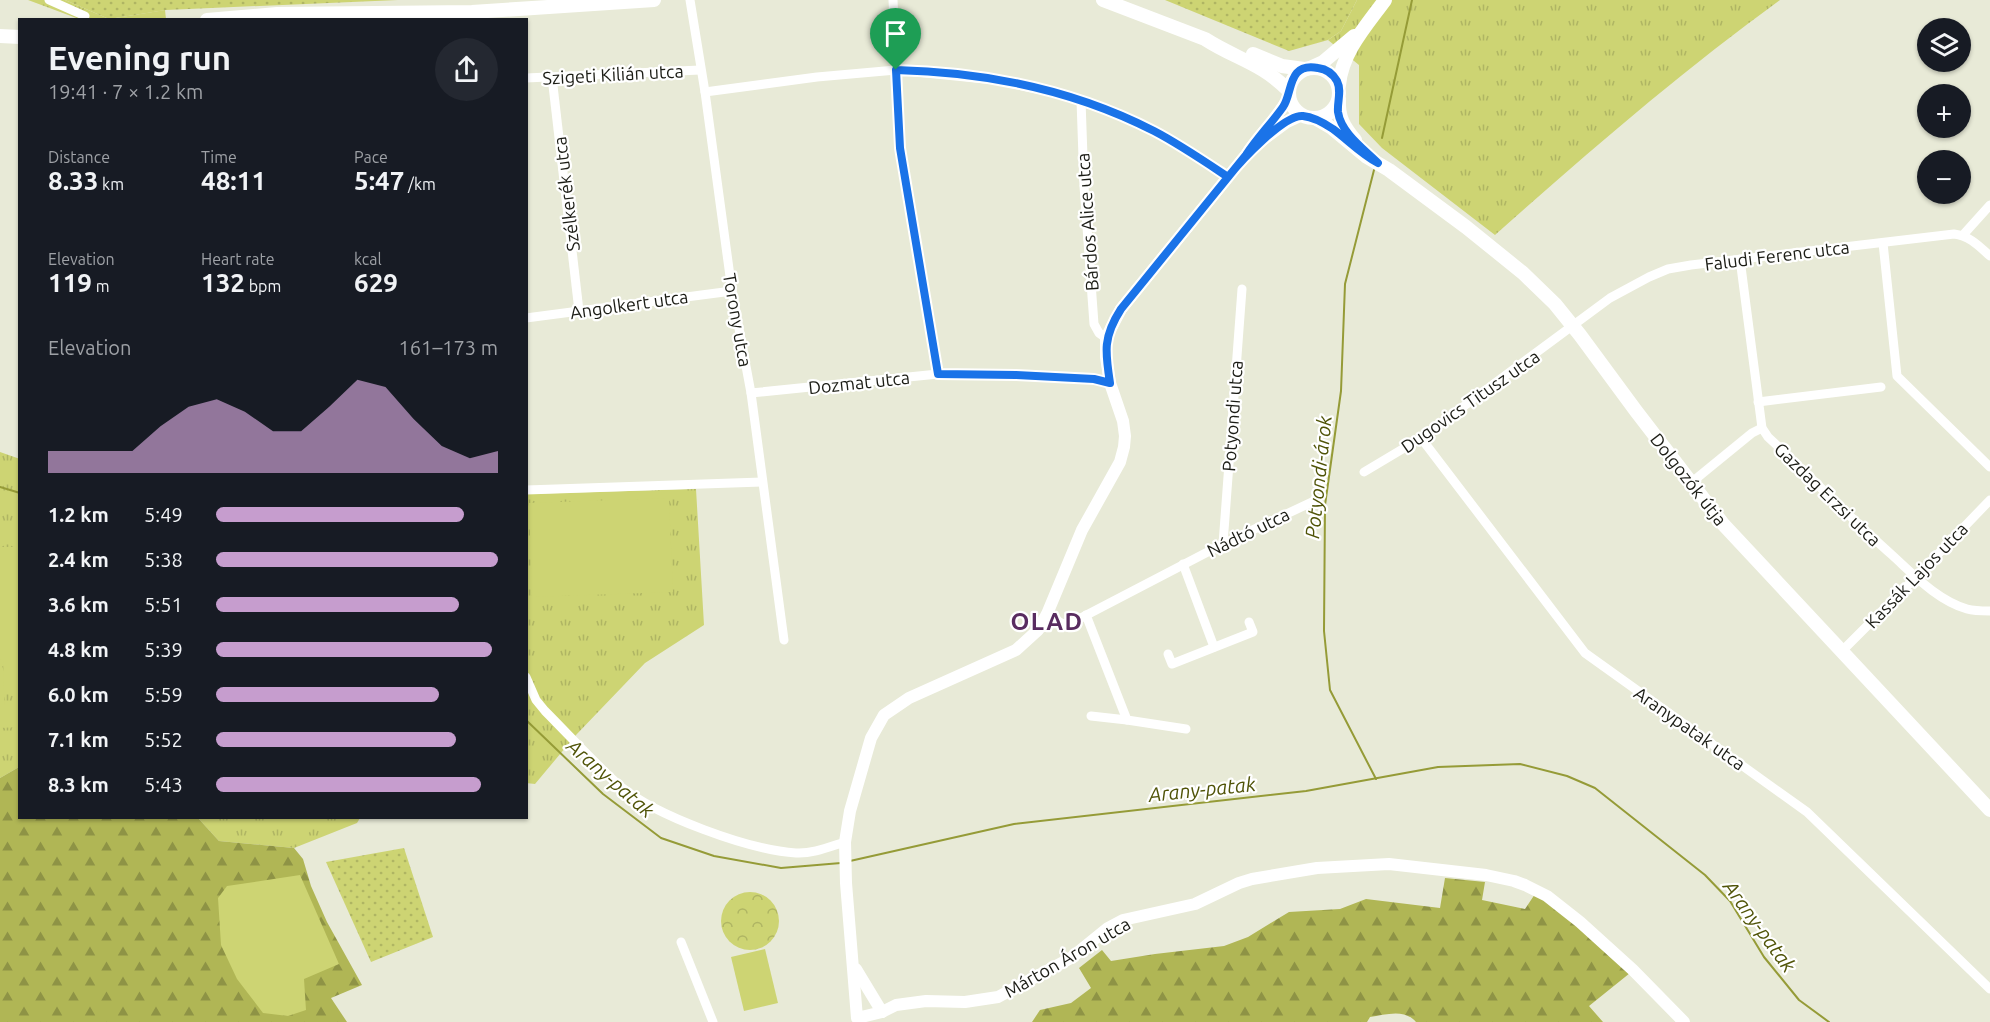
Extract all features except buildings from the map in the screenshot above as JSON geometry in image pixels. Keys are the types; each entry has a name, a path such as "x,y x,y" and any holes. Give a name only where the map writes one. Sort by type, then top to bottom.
{"main road":[{"path":"230,18 277,14 472,16 654,0"},
{"path":"1103,0 1205,39 1259,66 1273,75 1289,93 1292,105 1309,117 1324,116 1332,111 1339,100 1343,64 1352,45 1385,0"},
{"path":"1289,93 1293,78 1323,62 1365,27"},
{"path":"0,36 18,37"},
{"path":"1205,39 1218,41 1282,66 1328,71 1339,85"},
{"name":"Dolgozók útja","path":"1339,100 1338,112 1341,121 1353,139 1378,163"},
{"name":"Dolgozók útja","path":"1309,117 1332,128 1367,157 1466,227 1505,258 1555,304 1723,524 1990,810"}],"street":[{"path":"49,0 85,16"},
{"name":"Torony utca","path":"690,0 732,291 751,393 784,640"},
{"path":"893,0 900,148 938,374"},
{"name":"Szigeti Kilián utca","path":"528,78 700,70"},
{"path":"705,92 817,77 896,70 995,80 1060,94 1117,114 1155,131 1228,177"},
{"name":"Szélkerék utca","path":"552,77 579,311"},
{"path":"852,1020 855,1004 845,846 850,811 871,738 884,715 909,698 1016,650 1038,630 1082,531 1120,462 1124,447 1124,428 1110,383 1106,338 1121,309 1246,155 1284,105 1289,93"},
{"name":"Bárdos Alice utca","path":"1081,100 1084,186 1094,324 1099,333 1106,338"},
{"path":"1246,155 1287,122 1309,117"},
{"path":"1990,206 1963,235 1975,242 1990,256"},
{"name":"Faludi Ferenc utca","path":"1573,326 1610,298 1649,277 1679,267 1954,234 1963,235"},
{"path":"1883,243 1897,376 1990,467"},
{"name":"Gazdag Erzsi utca","path":"1740,259 1762,428 1847,515 1915,578 1967,609 1990,611"},
{"name":"Potyondi utca","path":"1223,544 1242,289"},
{"name":"Angolkert utca","path":"528,318 732,291"},
{"name":"Dugovics Titusz utca","path":"1365,472 1421,438 1573,326"},
{"name":"Dozmat utca","path":"751,393 938,374 1094,379 1110,383"},
{"path":"1758,402 1881,387"},
{"path":"1692,482 1752,433 1762,428"},
{"name":"Aranypatak utca","path":"1421,438 1585,653 1807,812 1990,989"},
{"path":"528,490 762,482"},
{"name":"Kassák Lajos utca","path":"1843,650 1990,500"},
{"name":"Nádtó utca","path":"1047,614 1063,624 1075,621 1183,564 1314,501"},
{"path":"1183,564 1214,647"},
{"path":"1086,615 1126,720"},
{"path":"1168,654 1172,664 1253,632 1250,622"},
{"path":"528,682 544,711 621,786 644,802 704,829 757,846 796,853 845,846"},
{"path":"1091,716 1186,729"},
{"name":"Márton Áron utca","path":"852,1020 882,1012 896,1005 965,1002 998,997 1071,958 1103,932 1123,920 1195,904 1239,883 1260,877 1317,868 1389,864 1498,877 1525,885 1547,896 1580,922 1633,970 1684,1022"},
{"path":"681,942 713,1022"},
{"path":"853,963 882,1012"}],"green space":[{"path":"28,0 65,0 107,18 76,18"},
{"path":"65,0 398,0 166,10 107,18"},
{"path":"1165,0 1357,0 1341,31 1328,40 1289,51"},
{"path":"1357,0 1780,0 1635,114 1495,235 1382,148 1359,124 1359,65 1328,40 1341,31"},
{"path":"165,10 166,18 115,18"},
{"path":"0,452 18,458 18,768 0,778"},
{"path":"696,489 704,625 645,663 576,735 535,784 528,783 528,494"},
{"path":"669,498 673,592 532,597 529,503"},
{"path":"0,547 18,547 18,691 4,691 3,660 0,659"},
{"path":"0,694 4,694 5,705 18,705 18,727 0,728"},
{"path":"18,768 18,819 199,819 219,841 294,848 303,859 311,886 327,922 362,985 331,998 347,1022 0,1022 0,778"},
{"path":"199,819 359,819 357,823 294,848 219,841"},
{"path":"283,819 324,819 302,839"},
{"path":"404,848 433,937 371,962 326,862"},
{"path":"300,875 339,964 304,979 306,1010 288,1016 263,1013 237,979 221,945 218,898 227,886"},
{"path":"1445,878 1485,882 1482,900 1525,909 1535,894 1577,923 1630,973 1589,1006 1603,1022 1416,1022 1406,1015 1394,1014 1370,1017 1367,1022 1032,1022 1040,1010 1071,1003 1091,988 1079,968 1102,950 1111,961 1224,946 1248,937 1289,912 1340,909 1366,899 1440,908"},
{"path":"750,892 766,897 774,905 779,921 774,937 766,945 750,950 734,945 726,937 721,921 726,905 734,897"},
{"path":"765,949 778,1003 744,1011 731,957"}],"waterway":[{"name":"Potyondi-árok","path":"1382,138 1412,0"},
{"name":"Potyondi-árok","path":"1374,170 1345,284 1341,391 1325,505 1324,631 1330,690 1376,779"},
{"name":"Arany-patak","path":"0,487 18,492"},
{"name":"Arany-patak","path":"528,722 603,794 661,838 714,856 781,868 841,863"},
{"name":"Arany-patak","path":"850,861 1014,824 1306,791 1438,767 1520,764 1567,776 1595,788 1705,875 1730,901 1764,957 1799,1000 1829,1022"}],"district":[{"name":"OLAD","path":"1047,621"}],"route":[{"path":"896,70 900,148 938,374 1094,379 1110,383 1106,338 1113,321 1246,155 1284,105 1289,96 1291,82 1296,74 1304,69 1320,68 1328,71 1335,78 1340,90 1338,112 1341,121 1353,139 1378,163 1367,157 1332,128 1315,118 1302,115 1287,122 1268,136 1246,155 1228,177 1202,159 1155,131 1081,100 995,80 896,70"}]}
